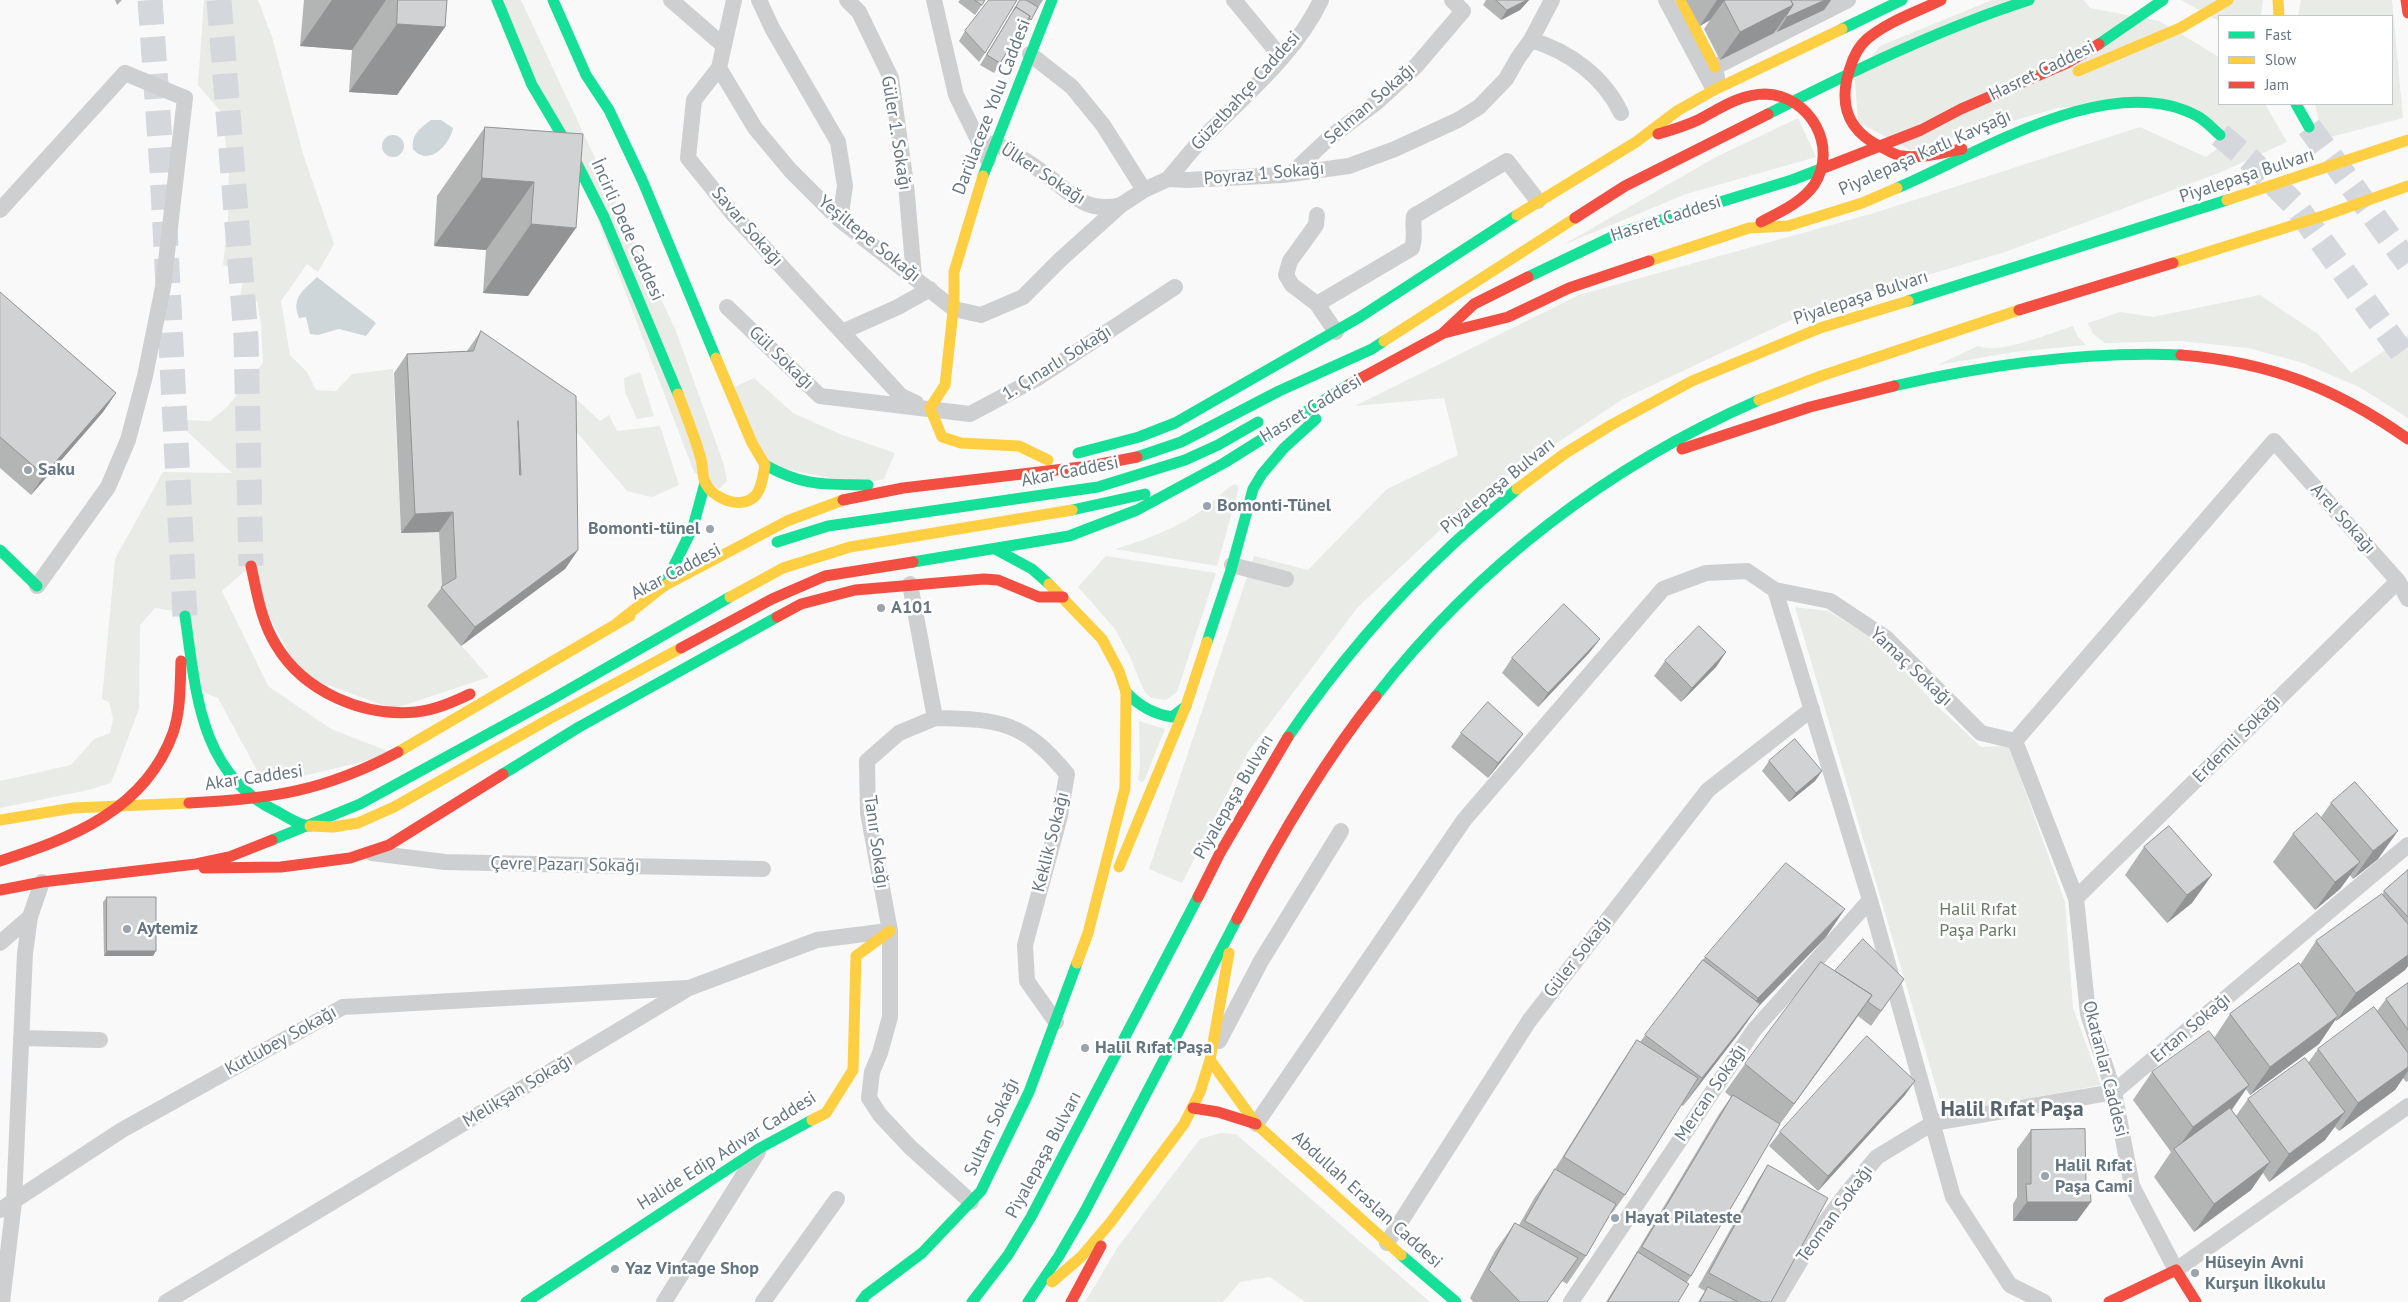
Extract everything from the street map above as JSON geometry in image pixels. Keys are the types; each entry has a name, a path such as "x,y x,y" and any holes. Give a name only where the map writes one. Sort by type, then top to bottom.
{"main road":[{"name":"İncirli Dede Caddesi","path":"498,0 532,85 567,144 604,217 633,284 691,429 701,460 705,483"},
{"name":"İncirli Dede Caddesi","path":"553,0 586,75 608,110 639,175 752,442 766,465"},
{"name":"Darülaceze Yolu Caddesi","path":"930,408 945,385 954,309 954,272 994,143 1052,0"},
{"path":"1680,0 1715,67"},
{"path":"1004,475 1028,464 1111,445 1175,423 1336,332 1538,201 1636,142 1677,111 1714,90 1902,0"},
{"path":"1941,0 1879,31 1866,40 1855,57 1844,81 1844,102 1851,124 1864,138 1901,156 1928,155 2008,137"},
{"path":"1306,391 1625,186 1841,77 1992,12 2029,0"},
{"path":"2159,0 2174,5"},
{"name":"Hasret Caddesi","path":"1189,481 1224,463 1331,394 1442,334 1474,304 1550,265 1622,232 1792,180 1921,130 1961,109 2067,63 2094,48 2163,0"},
{"path":"1921,130 2005,102 2126,52 2180,28 2228,0"},
{"path":"2278,0 2279,15"},
{"path":"2406,0 2408,13"},
{"path":"2190,11 2214,20"},
{"path":"1636,142 1690,123 1756,94 1779,96 1808,114 1819,127 1824,142 1825,156 1821,173 1815,184 1801,200 1749,228"},
{"name":"Piyalepaşa Katlı Kavşağı","path":"1442,334 1508,317 1569,288 1749,228 1788,226 1862,203 2008,137 2061,115 2092,106 2142,102 2167,105 2197,116 2220,135"},
{"path":"2297,105 2309,127 2302,105"},
{"name":"Piyalepaşa Bulvarı","path":"972,1302 1008,1255 1053,1179 1216,860 1281,747 1321,689 1383,614 1451,546 1518,488 1564,454 1611,425 1692,381 1820,328 2206,208 2408,140"},
{"path":"1030,1299 1085,1211 1229,933 1300,804 1327,762 1356,720 1419,643 1478,582 1513,551 1553,520 1637,462 1720,417 1792,386 1936,336 2326,216 2408,186"},
{"path":"617,624 639,604 664,586 741,544 836,501 902,488 1090,466 1132,459 1181,442 1279,391 1372,349"},
{"path":"1637,462 1712,441 1778,416 1872,390 1993,367 2091,356 2174,354 2221,359 2266,368 2310,383 2343,398 2378,417 2408,439"},
{"path":"1088,933 1116,873 1186,706 1232,565 1253,489 1262,474 1298,434 1327,410 1331,394"},
{"path":"930,408 942,437 961,443 1019,446 1057,458"},
{"name":"Akar Caddesi","path":"693,584 762,548 828,526 1081,491 1119,482 1183,461 1217,446 1265,417"},
{"path":"664,586 693,527 705,483 726,500 742,503 753,498 759,490 766,465 788,478 812,484 861,484 902,488"},
{"path":"0,861 82,833 126,805 147,783 174,731 185,616 200,713 205,732 227,771 260,804 306,826 333,827 358,823 394,807 551,718 798,587 825,576 850,570 1069,536 1089,530 1149,504 1189,481"},
{"name":"Akar Caddesi","path":"0,890 42,882 166,868 229,857 360,804 791,564 865,542 1122,500 1189,481"},
{"path":"995,549 1032,570 1063,597 1102,639 1119,671 1126,692 1125,788 1088,933"},
{"path":"0,550 37,586"},
{"path":"252,566 266,627 280,652 301,675 332,695 364,709 401,713 444,706 485,686 559,656"},
{"path":"910,584 984,579 998,580 1039,597 1063,597"},
{"name":"Akar Caddesi","path":"166,868 281,867 350,858 389,845 579,727 801,604 855,590 910,584"},
{"name":"Akar Caddesi","path":"0,820 28,813 83,806 234,802 294,793 319,786 395,754 559,656 678,592"},
{"path":"1126,692 1139,706 1157,715 1172,717 1186,706"},
{"name":"Halide Edip Adıvar Caddesi","path":"526,1302 760,1148 826,1113 853,1070 856,956 890,931"},
{"name":"Sultan Sokağı","path":"860,1298 922,1252 981,1192 1029,1092 1088,933"},
{"path":"1030,1299 1056,1280 1074,1263 1110,1223 1184,1124 1193,1108 1210,1060 1220,993 1229,958 1229,933"},
{"name":"Abdullah Eraslan Caddesi","path":"1210,1060 1256,1124 1387,1243 1456,1302"},
{"name":"Abdullah Eraslan Caddesi","path":"1193,1108 1218,1112 1256,1124"},
{"path":"1071,1302 1098,1252 1110,1223"},
{"path":"2108,1302 2176,1270"},
{"name":"Okatanlar Caddesi","path":"2176,1270 2196,1302"}],"street":[{"path":"671,0 724,46"},
{"name":"Savar Sokağı","path":"734,0 719,68 694,100 688,158 733,214 901,396 930,408"},
{"path":"760,0 772,28 838,142 845,186 840,220"},
{"name":"Güler 1. Sokağı","path":"848,0 859,12 891,78 906,184 914,276"},
{"path":"934,0 956,95 988,160"},
{"path":"1234,0 1281,57"},
{"name":"Güzelbahçe Caddesi","path":"1168,179 1209,132 1242,101 1281,57 1315,13 1321,0"},
{"name":"Poyraz 1 Sokağı","path":"954,309 981,315 1023,297 1060,260 1121,205 1144,190 1168,179 1197,180 1283,175 1293,172 1349,166 1395,149 1458,120 1480,107 1506,79 1531,40 1552,0"},
{"path":"1666,0 1714,90"},
{"path":"1714,90 1717,78 1715,67 1848,0"},
{"name":"Selman Sokağı","path":"1293,172 1329,138 1377,102 1416,66 1457,6"},
{"path":"1531,40 1560,50 1587,68 1614,99 1621,113"},
{"path":"1030,54 1072,86 1103,125 1144,190"},
{"name":"Yeşiltepe Sokağı","path":"719,68 755,128 790,170 840,220 954,309"},
{"path":"0,210 125,73 186,98 163,287 145,376 128,440 108,487 37,586"},
{"name":"Ülker Sokağı","path":"994,143 1037,168 1083,203 1099,208 1121,205"},
{"path":"1318,304 1412,248 1415,239 1412,225 1414,216 1507,161 1538,201"},
{"path":"1318,215 1316,225 1290,261 1286,275 1292,285 1318,304 1336,332"},
{"name":"1. Çınarlı Sokağı","path":"930,408 970,414 986,407 1036,379 1175,287"},
{"path":"842,332 898,307 930,289"},
{"name":"Gül Sokağı","path":"727,307 820,396 930,408"},
{"name":"Arel Sokağı","path":"2015,740 2274,441 2398,581 2408,599"},
{"path":"1232,565 1286,578"},
{"path":"1256,1124 1464,820 1663,589 1706,573 1747,570 1775,590 1870,900 1953,1197 2010,1285 2044,1302"},
{"name":"Erdemli Sokağı","path":"2076,898 2398,581"},
{"path":"910,584 935,718"},
{"name":"Yamaç Sokağı","path":"1775,590 1830,601 1886,638 1982,734 2015,740"},
{"name":"Güler Sokağı","path":"1387,1243 1528,1021 1708,790 1812,708"},
{"name":"Tanır Sokağı","path":"935,718 899,733 867,761 868,813 890,931 890,1017 880,1053 872,1072 869,1098 880,1115 910,1147 971,1202"},
{"name":"Keklik Sokağı","path":"935,718 978,719 1011,726 1046,748 1068,774 1060,816 1025,945 1027,981 1056,1022"},
{"name":"Okatanlar Caddesi","path":"2015,740 2076,898 2088,1014 2114,1092 2132,1186 2176,1270"},
{"path":"1210,1060 1261,962 1341,831"},
{"name":"Ertan Sokağı","path":"2114,1092 2408,845"},
{"name":"Çevre Pazarı Sokağı","path":"368,852 445,862 763,869"},
{"path":"2,1302 14,1202 25,953 30,917 42,882"},
{"name":"Mercan Sokağı","path":"1571,1302 1754,1030 1870,900"},
{"path":"0,943 30,917"},
{"name":"Melikşah Sokağı","path":"166,1302 690,988 817,940 890,931"},
{"name":"Kutlubey Sokağı","path":"0,1210 122,1130 343,1006 690,988"},
{"path":"21,1038 100,1040"},
{"path":"1933,1123 2114,1092"},
{"path":"2176,1270 2408,1106"},
{"name":"Teoman Sokağı","path":"1776,1302 1817,1233 1877,1157 1933,1123"},
{"path":"664,1302 760,1148"},
{"path":"763,1302 837,1199"}],"green space":[{"path":"204,0 258,0 272,37 303,154 334,244 318,272 307,264 281,301 290,355 307,372 316,390 336,391 352,374 393,369 401,533 439,532 442,597 427,606 489,677 393,709 301,675 245,571 222,591 268,686 331,729 395,754 282,781 259,774 218,698 204,693 180,612 155,608 140,625 139,709 111,783 88,790 0,808 0,781 71,765 94,739 110,733 113,719 109,702 102,699 115,559 163,472 232,473 163,409 166,405 183,420 210,421 227,407 263,363 261,324 257,301 240,297 245,271 223,265 228,218 229,170 222,113 198,85"},
{"path":"490,0 521,0 676,331 724,465 727,481 719,489 694,472 583,181"},
{"path":"1992,0 2084,0 2090,8 2159,21 2218,56 2218,105 2266,105 2287,142 2219,173 2005,252 1819,307 1623,399 1473,499 1358,607 1248,752 1182,883 1149,869 1254,556 1308,570 1387,489 1458,455 1444,398 1355,406 1579,295 1871,214 2140,127 2206,157 2230,139 2168,102 2058,108 1910,150 1858,122 1855,79 1880,46"},
{"path":"2181,0 2263,0 2261,15 2218,15 2218,20"},
{"path":"2301,0 2392,0 2403,118 2323,139 2315,105 2393,105 2393,15 2298,15"},
{"path":"1798,118 1816,157 1686,194 1563,245 1716,157"},
{"path":"2260,295 2318,334 2351,373 2408,335 2408,418 2359,387 2303,363 2248,348 2180,341 2105,343 2093,334 2088,323 2120,312 2153,317"},
{"path":"2073,326 2078,337 2086,345 2014,352 1938,365 1978,346 1999,348 2039,338"},
{"path":"640,372 654,416 637,419 625,392 624,378"},
{"path":"754,378 793,413 840,434 895,453 884,479 861,484 765,465 732,388"},
{"path":"575,398 600,421 609,415 617,431 660,426 679,485 652,497 627,491 563,416"},
{"path":"1235,484 1238,486 1238,491 1217,566 1115,549 1170,529 1205,508"},
{"path":"1106,556 1216,573 1177,692 1166,700 1151,698 1144,691 1130,657 1115,629 1078,587"},
{"name":"Halil Rıfat Paşa Parkı","path":"1795,607 1828,611 1877,641 1931,700 1981,747 2009,746 2065,902 2073,1008 2101,1085 1944,1114"},
{"path":"1139,721 1165,729 1144,781 1141,782 1138,780 1140,767"},
{"path":"1221,1133 1236,1134 1430,1302 1305,1302 1270,1277 1240,1282 1223,1302 1085,1302 1118,1247 1200,1139"}],"shaded area":[{"path":"431,120 441,120 453,128 448,141 443,147 438,152 426,156 419,154 413,149 413,140 417,132"},
{"path":"393,135 401,138 404,146 401,154 393,157 385,154 382,146 385,138"},
{"path":"317,277 376,323 366,336 339,329 318,335 310,334 306,317 299,318 296,305 297,299 303,291"}],"building":[{"path":"398,0 447,0 445,27 397,24"},
{"path":"975,0 985,0 982,5"},
{"path":"989,0 1017,0 985,53 965,31"},
{"path":"1020,0 1026,0 1038,7 1031,20 1030,16 1016,7 1014,10"},
{"path":"1496,0 1527,0 1507,10"},
{"path":"1791,0 1793,5 1740,32 1724,1"},
{"path":"1791,0 1825,0 1787,17 1793,5"},
{"path":"1016,7 1030,16 1000,63 987,55"},
{"path":"485,127 583,134 576,228 531,224 534,182 482,178"},
{"path":"0,292 116,393 44,475 0,437"},
{"path":"481,331 576,396 578,550 475,627 441,587 456,578 453,512 415,514 407,354 473,351","holes":["518,421 521,475 520,475"]},
{"path":"1564,604 1600,639 1548,693 1512,658"},
{"path":"1699,626 1726,652 1692,688 1665,661"},
{"path":"1488,702 1523,734 1498,763 1461,733"},
{"path":"1795,739 1822,771 1796,793 1769,761"},
{"path":"2355,782 2398,831 2373,851 2331,803"},
{"path":"2317,813 2360,862 2335,882 2293,834"},
{"path":"2169,826 2212,875 2187,895 2144,847"},
{"path":"1786,863 1845,909 1758,998 1705,957"},
{"path":"2408,870 2408,917 2384,891"},
{"path":"2382,894 2408,924 2408,955 2356,993 2316,941"},
{"path":"107,897 156,897 156,951 107,951"},
{"path":"1863,939 1904,979 1881,1011 1868,1002 1872,995 1835,971"},
{"path":"1703,960 1760,1004 1702,1078 1645,1035"},
{"path":"1821,962 1872,995 1794,1104 1745,1064"},
{"path":"2299,963 2338,1016 2270,1067 2230,1014"},
{"path":"2408,983 2408,1030 2386,999"},
{"path":"2374,1007 2408,1053 2408,1067 2358,1103 2318,1049"},
{"path":"2209,1031 2249,1085 2193,1127 2152,1072"},
{"path":"1867,1036 1915,1081 1828,1176 1780,1132"},
{"name":"Hayat Pilateste","path":"1637,1040 1698,1078 1625,1195 1564,1157"},
{"path":"2305,1058 2345,1112 2289,1154 2248,1099"},
{"path":"1733,1095 1780,1124 1691,1276 1642,1247"},
{"path":"2230,1108 2270,1162 2214,1204 2174,1149"},
{"path":"2085,1129 2086,1184 2090,1184 2091,1202 2027,1202 2026,1184 2031,1184 2031,1130"},
{"path":"1768,1165 1828,1198 1771,1302 1762,1302 1709,1273"},
{"path":"1555,1169 1616,1204 1586,1256 1525,1221"},
{"path":"1515,1223 1578,1258 1547,1302 1520,1302 1489,1270"},
{"path":"1638,1252 1689,1284 1678,1302 1608,1302"},
{"path":"1708,1287 1738,1302 1700,1302"}],"tunnel":[{"path":"150,0 162,170 185,616"},
{"path":"219,0 246,337 251,566"},
{"path":"2309,127 2408,263"},
{"path":"2220,135 2251,161 2295,205 2408,361"}],"traffic: fast":[{"path":"497,0 532,85 567,144 604,217 678,394"},
{"path":"553,0 586,75 609,110 643,182 716,358"},
{"path":"983,176 1052,0"},
{"path":"1842,29 1902,0"},
{"path":"1768,114 1929,37 2029,0"},
{"path":"2099,44 2163,0"},
{"path":"1897,188 2004,138 2044,122 2085,109 2125,103 2162,104 2197,116 2220,135"},
{"path":"2297,105 2309,127"},
{"path":"1528,277 1622,232 1792,180 1826,167"},
{"path":"1908,301 2227,200"},
{"path":"1078,453 1139,437 1175,423 1360,317 1517,215"},
{"path":"1137,457 1181,442 1279,391 1372,349 1384,341"},
{"path":"1894,386 1929,378 2036,361 2109,355 2181,355"},
{"path":"913,562 1069,536 1137,510 1224,463 1350,384"},
{"path":"1376,696 1415,649 1457,604 1549,524 1598,488 1650,456 1704,426 1759,400"},
{"path":"1207,642 1231,570 1253,489 1262,474 1284,448 1316,419"},
{"path":"777,542 828,526 1098,487 1185,460 1218,445 1258,422"},
{"path":"765,465 804,481 827,484 868,485"},
{"path":"664,586 693,527 705,483"},
{"path":"1288,737 1344,661 1406,590 1475,524 1517,489"},
{"path":"1072,510 1145,494"},
{"path":"995,549 1032,569 1049,584"},
{"path":"0,550 37,586"},
{"path":"272,840 360,804 554,698 730,597"},
{"path":"185,616 198,700 216,753 231,775 250,795 293,820 310,826"},
{"path":"503,774 579,727 777,617"},
{"path":"1126,692 1147,709 1165,716 1172,717 1186,706"},
{"path":"972,1302 1008,1255 1031,1217 1198,897"},
{"path":"1028,1302 1059,1256 1085,1211 1237,919"},
{"path":"861,1302 866,1295 922,1253 981,1191 1029,1092 1077,963"},
{"path":"526,1302 760,1148 812,1120"},
{"path":"1401,1255 1456,1302"}],"traffic: slow":[{"path":"1681,0 1715,67"},
{"path":"2078,71 2180,28 2228,0"},
{"path":"2278,0 2279,15"},
{"path":"1517,215 1636,142 1677,111 1714,90 1842,29"},
{"path":"2227,200 2408,140"},
{"path":"983,176 954,272 954,302 945,385 930,408 942,437 961,443 1019,446 1048,460"},
{"path":"2173,263 2326,215 2408,186"},
{"path":"1649,261 1749,228 1788,226 1862,203 1897,188"},
{"path":"1384,341 1575,218"},
{"path":"1517,489 1564,454 1611,425 1692,381 1820,328 1908,301"},
{"path":"1759,400 1821,376 2019,310"},
{"path":"678,394 702,462 704,480 709,488 720,497 734,502 748,501 754,497 763,478 765,465 752,443 716,358"},
{"path":"617,623 664,586 787,521 843,500"},
{"path":"730,597 783,568 850,547 1072,510"},
{"path":"1049,584 1102,639 1119,671 1126,692 1125,788 1088,933 1077,963"},
{"path":"398,752 630,616"},
{"path":"1119,867 1186,706 1207,642"},
{"path":"310,826 333,827 358,823 394,807 551,718 681,648"},
{"path":"0,820 73,808 189,803"},
{"path":"812,1120 826,1113 853,1070 856,956 890,931"},
{"path":"1052,1282 1081,1257 1110,1223 1184,1124 1200,1092 1210,1060 1229,953"},
{"path":"1210,1060 1256,1124 1401,1255"}],"traffic: jam":[{"path":"1941,0 1893,22 1864,42 1853,60 1846,81 1846,104 1848,115 1860,133 1896,155 1917,157 1962,149"},
{"path":"2406,0 2408,13"},
{"path":"1826,167 1921,130 1961,109 2067,63 2099,44"},
{"path":"1658,134 1698,120 1738,99 1756,95 1765,94 1781,97 1795,103 1807,113 1816,126 1821,140 1823,155 1821,170 1814,185 1803,197 1761,222"},
{"path":"1575,218 1625,186 1768,114"},
{"path":"1444,333 1508,317 1569,288 1649,261"},
{"path":"2019,310 2173,263"},
{"path":"1350,384 1442,334 1474,304 1528,277"},
{"path":"2181,355 2243,364 2300,380 2355,405 2408,439"},
{"path":"1682,449 1810,407 1894,386"},
{"path":"843,500 903,488 1090,466 1137,457"},
{"path":"681,648 772,599 825,576 913,562"},
{"path":"251,566 260,607 276,645 288,662 302,676 319,688 337,698 356,705 396,712 416,712 430,709 470,694"},
{"path":"777,617 801,604 855,590 984,579 998,580 1039,597 1063,597"},
{"path":"0,861 79,831 125,801 144,782 160,760 176,724 179,706 181,661"},
{"path":"1237,919 1268,861 1318,776 1376,696"},
{"path":"1198,897 1220,853 1288,737"},
{"path":"189,803 246,799 297,791 346,776 398,752"},
{"path":"204,868 281,867 350,858 389,845 503,774"},
{"path":"0,890 42,882 196,864 229,857 272,840"},
{"path":"1193,1108 1218,1112 1256,1124"},
{"path":"1071,1302 1101,1246"},
{"path":"2109,1302 2176,1270 2196,1302"}],"place":[{"name":"Saku","path":"28,470"},
{"name":"Bomonti-Tünel","path":"1207,506"},
{"name":"Bomonti-tünel","path":"710,529"},
{"name":"A101","path":"881,608"},
{"name":"Aytemiz","path":"127,929"},
{"name":"Halil Rıfat Paşa","path":"1085,1048"},
{"name":"Halil Rıfat Paşa Cami","path":"2045,1176"},
{"name":"Hayat Pilateste","path":"1615,1218"},
{"name":"Yaz Vintage Shop","path":"615,1269"},
{"name":"Hüseyin Avni Kurşun İlkokulu","path":"2195,1273"}],"district":[{"name":"Halil Rıfat Paşa","path":"2012,1110"}]}
